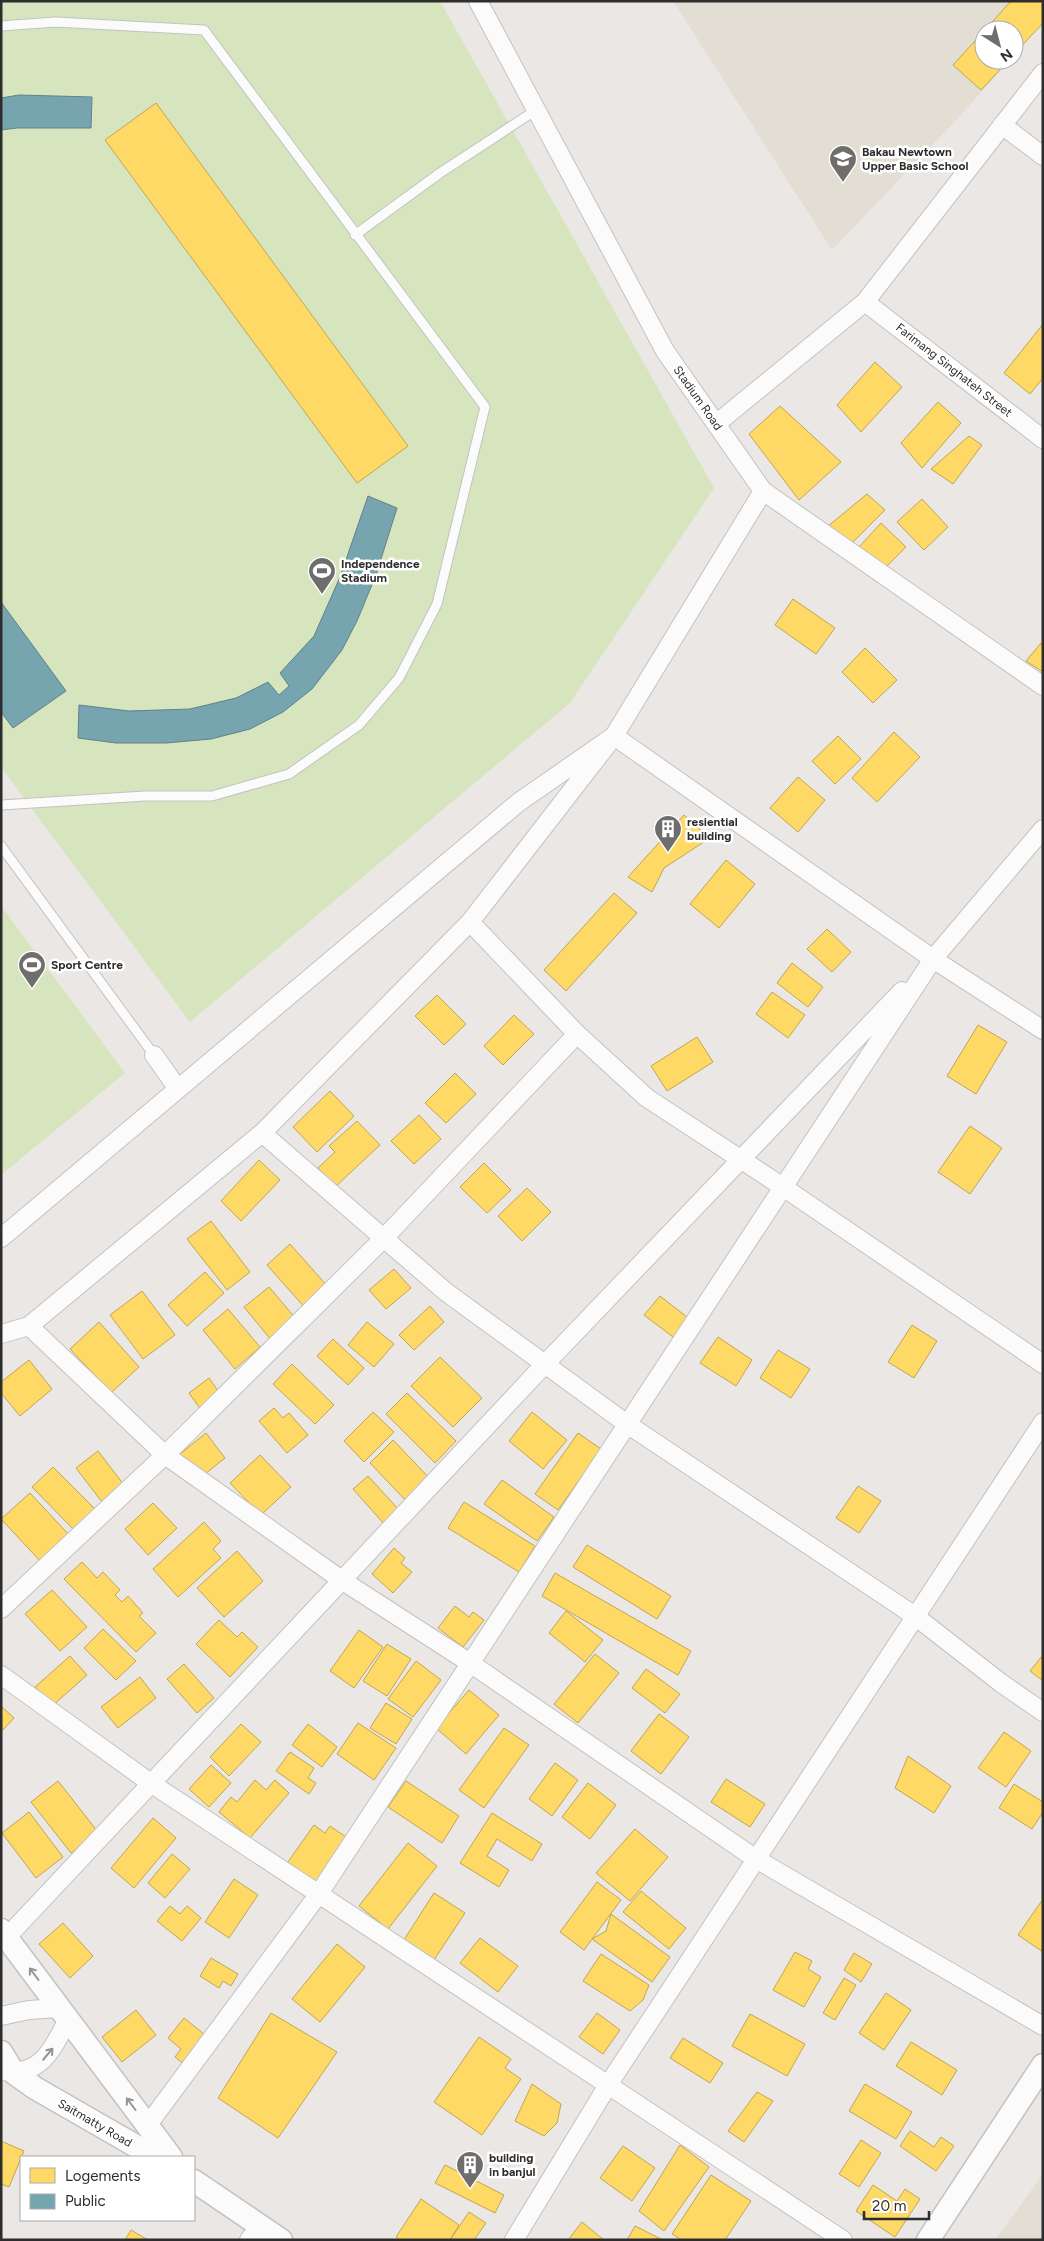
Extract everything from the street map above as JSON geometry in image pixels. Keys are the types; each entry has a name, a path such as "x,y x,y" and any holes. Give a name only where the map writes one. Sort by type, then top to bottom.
{"street":[{"name":"Stadium Road","path":"478,1 665,352 763,491 1043,686"},
{"path":"716,424 865,302 1043,73"},
{"path":"1002,125 1043,156"},
{"name":"Farimang Singhateh Street","path":"865,302 1043,439"},
{"path":"1,1334 29,1326 262,1133 470,922 614,736 763,491"},
{"path":"614,736 933,958 1043,1030"},
{"path":"1,1238 519,802 614,736"},
{"path":"170,2156 4,1934 152,1784 545,1364 933,958 1043,829"},
{"path":"470,922 577,1034 647,1098 783,1187 1043,1364"},
{"path":"147,2126 318,1895 933,958"},
{"path":"1,1609 165,1455 384,1238 577,1034"},
{"path":"154,1056 178,1089"},
{"path":"262,1133 446,1292 627,1424 915,1616 1001,1683 1043,1712"},
{"path":"29,1326 165,1455 343,1581 470,1663 756,1859 1043,2026"},
{"path":"514,2240 608,2085 1043,1422"},
{"path":"1,1675 152,1784 844,2240"},
{"path":"1,2016 28,2010 64,2014"},
{"path":"8,2071 34,2066 46,2058 64,2014"},
{"name":"Saitmatty Road","path":"1,2052 8,2071 153,2156"},
{"path":"928,2240 1043,2064"},
{"path":"195,2182 257,2235 281,2240"}],"lane":[{"path":"1,26 55,22 204,30 484,407 437,604 399,678 359,725 289,774 212,796 145,796 1,805"},
{"path":"355,235 440,172 536,110"},
{"path":"1,846 154,1056"}],"shaded area":[{"name":"Bakau Newtown Upper Basic School","path":"673,1 1043,1 1043,23 1024,44 1024,20 974,20 974,70 1001,70 960,116 832,250"},
{"path":"1043,2174 1043,2240 995,2240"}],"green space":[{"name":"Independence Stadium","path":"1,1 440,1 714,488 570,703 190,1022 1,767"},
{"name":"Sport Centre","path":"1,906 125,1073 1,1175"}],"building: Logements":[{"path":"1011,1 1043,1 1043,23 1024,43 1024,20 994,20"},
{"path":"974,42 974,70 1000,70 981,90 953,65"},
{"path":"156,103 408,446 357,483 105,140"},
{"path":"1043,324 1043,378 1030,394 1004,373"},
{"path":"875,362 902,387 861,432 837,405"},
{"path":"938,402 961,423 922,468 901,443"},
{"path":"780,406 841,462 799,500 749,434"},
{"path":"969,436 982,445 953,484 931,469"},
{"path":"867,494 885,510 848,547 827,527"},
{"path":"922,499 948,527 924,550 897,522"},
{"path":"881,523 906,547 882,571 858,548"},
{"path":"793,599 835,628 816,654 775,625"},
{"path":"1041,643 1043,645 1043,672 1026,661"},
{"path":"865,648 897,680 873,703 842,672"},
{"path":"894,732 920,757 877,802 852,778"},
{"path":"838,736 861,759 835,784 812,761"},
{"path":"798,777 825,800 798,832 770,808"},
{"name":"resiential building","path":"684,815 710,838 664,868 652,892 628,877"},
{"path":"726,860 755,884 719,928 690,904"},
{"path":"614,893 637,913 566,991 544,970"},
{"path":"827,929 851,952 832,972 807,949"},
{"path":"792,963 823,987 808,1007 777,983"},
{"path":"772,992 805,1015 788,1038 756,1014"},
{"path":"437,995 466,1024 444,1045 415,1016"},
{"path":"514,1015 534,1034 503,1065 484,1046"},
{"path":"978,1025 1007,1042 976,1094 947,1076"},
{"path":"697,1037 713,1062 667,1091 651,1066"},
{"path":"455,1073 476,1094 446,1123 425,1103"},
{"path":"330,1091 354,1116 317,1152 293,1127"},
{"path":"419,1115 441,1139 414,1164 391,1141"},
{"path":"357,1121 380,1145 336,1186 318,1168 335,1152 329,1146"},
{"path":"970,1126 1002,1148 970,1194 938,1172"},
{"path":"259,1160 280,1180 241,1221 221,1201"},
{"path":"484,1163 511,1190 487,1213 460,1187"},
{"path":"527,1188 551,1212 522,1241 498,1216"},
{"path":"211,1221 250,1272 227,1290 187,1239"},
{"path":"290,1244 330,1289 307,1310 267,1265"},
{"path":"394,1269 411,1288 386,1309 369,1290"},
{"path":"205,1272 224,1293 187,1326 168,1305"},
{"path":"269,1287 297,1320 272,1341 244,1307"},
{"path":"142,1291 175,1335 143,1359 110,1315"},
{"path":"660,1296 692,1321 677,1340 644,1315"},
{"path":"430,1306 444,1322 414,1350 399,1335"},
{"path":"228,1309 260,1347 235,1369 203,1330"},
{"path":"99,1322 139,1367 111,1393 70,1349"},
{"path":"367,1322 394,1344 374,1367 348,1345"},
{"path":"912,1325 937,1341 914,1378 888,1362"},
{"path":"718,1337 752,1360 736,1386 700,1363"},
{"path":"333,1339 364,1368 348,1385 317,1356"},
{"path":"778,1350 810,1369 791,1398 760,1378"},
{"path":"440,1357 482,1398 453,1427 411,1386"},
{"path":"29,1360 52,1389 20,1416 1,1393 1,1382"},
{"path":"292,1364 334,1405 315,1424 273,1384"},
{"path":"209,1378 221,1395 201,1410 189,1393"},
{"path":"407,1393 456,1441 435,1463 386,1414"},
{"path":"274,1408 283,1418 289,1413 308,1435 287,1453 259,1421"},
{"path":"373,1412 394,1432 364,1462 344,1441"},
{"path":"532,1412 567,1440 543,1469 509,1441"},
{"path":"206,1433 225,1458 200,1478 180,1454"},
{"path":"578,1433 601,1449 558,1510 535,1494"},
{"path":"393,1440 433,1482 410,1505 370,1463"},
{"path":"98,1451 124,1485 102,1502 76,1468"},
{"path":"260,1455 291,1487 261,1515 230,1483"},
{"path":"53,1467 98,1512 77,1533 32,1487"},
{"path":"368,1476 400,1511 385,1525 353,1489"},
{"path":"502,1480 554,1517 537,1541 484,1504"},
{"path":"858,1486 881,1501 859,1533 836,1518"},
{"path":"30,1493 71,1537 42,1563 1,1519"},
{"path":"464,1502 535,1546 519,1572 448,1528"},
{"path":"153,1503 177,1528 148,1555 125,1529"},
{"path":"204,1522 221,1541 213,1549 221,1558 178,1597 153,1569"},
{"path":"587,1545 671,1596 657,1619 573,1567"},
{"path":"394,1548 405,1558 401,1563 412,1572 393,1593 372,1574"},
{"path":"237,1551 263,1581 224,1617 197,1588"},
{"path":"82,1562 97,1578 103,1572 120,1590 115,1595 122,1602 128,1596 143,1613 139,1616 156,1633 136,1652 64,1579"},
{"path":"555,1573 691,1651 678,1675 542,1596"},
{"path":"52,1590 87,1627 60,1651 25,1614"},
{"path":"455,1606 469,1617 473,1612 484,1620 463,1647 438,1628"},
{"path":"566,1611 603,1640 585,1662 549,1633"},
{"path":"219,1620 237,1637 242,1632 258,1647 230,1677 196,1644"},
{"path":"103,1629 136,1661 116,1680 84,1648"},
{"path":"359,1630 383,1647 354,1688 330,1671"},
{"path":"387,1644 411,1659 387,1696 363,1681"},
{"path":"595,1654 619,1673 578,1723 554,1704"},
{"path":"1043,1655 1043,1681 1030,1671"},
{"path":"70,1656 87,1675 52,1706 35,1687"},
{"path":"416,1661 441,1680 413,1717 388,1699"},
{"path":"184,1664 214,1698 197,1713 167,1679"},
{"path":"646,1669 680,1694 665,1713 632,1688"},
{"path":"140,1677 156,1698 118,1728 101,1707"},
{"path":"469,1690 499,1715 466,1754 436,1728"},
{"path":"386,1703 412,1719 396,1744 370,1728"},
{"path":"1,1706 14,1718 1,1732"},
{"path":"659,1714 689,1737 661,1774 631,1751"},
{"path":"358,1723 396,1748 374,1780 337,1754"},
{"path":"241,1724 261,1742 229,1776 210,1757"},
{"path":"308,1724 337,1747 322,1767 292,1745"},
{"path":"504,1728 529,1745 484,1808 459,1790"},
{"path":"1004,1732 1031,1751 1006,1787 978,1768"},
{"path":"290,1752 314,1768 308,1778 316,1783 309,1794 276,1771"},
{"path":"908,1756 951,1786 934,1813 895,1788"},
{"path":"555,1763 578,1780 552,1816 529,1799"},
{"path":"211,1765 231,1783 209,1807 189,1789"},
{"path":"726,1779 765,1804 750,1827 711,1802"},
{"path":"255,1780 266,1790 275,1780 289,1793 250,1838 219,1812 231,1797 237,1802"},
{"path":"58,1781 98,1832 71,1853 31,1802"},
{"path":"406,1781 459,1816 442,1843 388,1807"},
{"path":"588,1783 616,1805 590,1839 562,1817"},
{"path":"1014,1784 1043,1802 1043,1812 1032,1829 999,1808"},
{"path":"29,1812 63,1857 36,1878 2,1833"},
{"path":"492,1813 542,1844 532,1861 497,1839 487,1856 509,1870 499,1887 460,1863"},
{"path":"153,1818 176,1838 134,1888 111,1868"},
{"path":"314,1825 325,1833 330,1826 346,1837 311,1888 283,1869"},
{"path":"635,1829 668,1857 630,1901 596,1873"},
{"path":"408,1843 437,1866 388,1929 359,1906"},
{"path":"172,1854 190,1869 165,1898 148,1883"},
{"path":"234,1879 258,1895 229,1938 205,1922"},
{"path":"597,1882 621,1900 584,1950 560,1932"},
{"path":"641,1891 686,1928 669,1949 623,1912"},
{"path":"434,1893 465,1913 432,1963 402,1943"},
{"path":"1043,1899 1043,1952 1018,1935"},
{"path":"170,1906 180,1914 187,1906 201,1918 182,1941 157,1921"},
{"path":"611,1914 670,1957 652,1982 592,1939 606,1931"},
{"path":"63,1923 93,1956 70,1978 39,1944"},
{"path":"480,1938 518,1966 498,1992 460,1963"},
{"path":"337,1944 365,1967 320,2022 292,1999"},
{"path":"795,1952 812,1961 808,1969 821,1977 804,2007 773,1990"},
{"path":"854,1953 872,1964 861,1982 844,1970"},
{"path":"601,1954 649,1985 643,2000 630,2011 583,1981"},
{"path":"211,1958 238,1974 231,1986 223,1981 219,1988 200,1976"},
{"path":"844,1978 856,1985 835,2020 823,2013"},
{"path":"886,1993 911,2010 884,2050 859,2033"},
{"path":"136,2010 156,2035 122,2062 102,2037"},
{"path":"271,2013 337,2052 278,2138 218,2098"},
{"path":"597,2013 620,2030 603,2054 579,2037"},
{"path":"750,2014 805,2044 787,2076 732,2046"},
{"path":"184,2018 209,2038 186,2066 175,2057 181,2049 168,2038"},
{"path":"479,2037 511,2059 505,2068 521,2079 482,2135 434,2102"},
{"path":"683,2038 723,2063 710,2083 670,2058"},
{"path":"911,2042 957,2070 942,2095 896,2066"},
{"path":"532,2084 561,2104 557,2123 544,2136 515,2121"},
{"path":"865,2084 912,2112 896,2139 849,2111"},
{"path":"757,2092 773,2101 744,2142 728,2131"},
{"path":"910,2131 934,2147 941,2137 954,2146 936,2171 900,2146"},
{"path":"861,2140 881,2153 859,2187 839,2174"},
{"path":"1,2141 24,2151 20,2156 20,2161 9,2187 1,2184"},
{"path":"680,2145 709,2167 664,2231 639,2211"},
{"path":"623,2146 655,2168 632,2201 600,2178"},
{"name":"building in banjul","path":"445,2165 504,2195 495,2213 435,2183"},
{"path":"711,2175 751,2201 725,2240 682,2240 672,2234"},
{"path":"873,2185 897,2201 905,2189 920,2199 895,2237 856,2211"},
{"path":"421,2199 459,2225 450,2240 400,2240 396,2237"},
{"path":"469,2212 486,2223 474,2240 450,2240"},
{"path":"582,2222 604,2240 568,2240"},
{"path":"635,2226 661,2239 627,2240"},
{"path":"131,2230 148,2240 125,2240"}],"building: Public":[{"path":"19,95 92,97 91,128 17,128 1,130 1,98"},
{"path":"368,496 397,508 376,575 357,621 342,650 312,689 283,712 250,729 211,739 166,743 116,743 78,738 79,705 129,711 190,709 236,698 268,682 279,695 289,686 280,673 314,636 340,577"},
{"path":"1,602 66,691 13,728 1,712"}],"place":[{"name":"Bakau Newtown Upper Basic School","path":"843,183"},
{"name":"Independence Stadium","path":"322,595"},
{"name":"resiential building","path":"668,853"},
{"name":"Sport Centre","path":"32,989"},
{"name":"building in banjul","path":"470,2189"}]}
